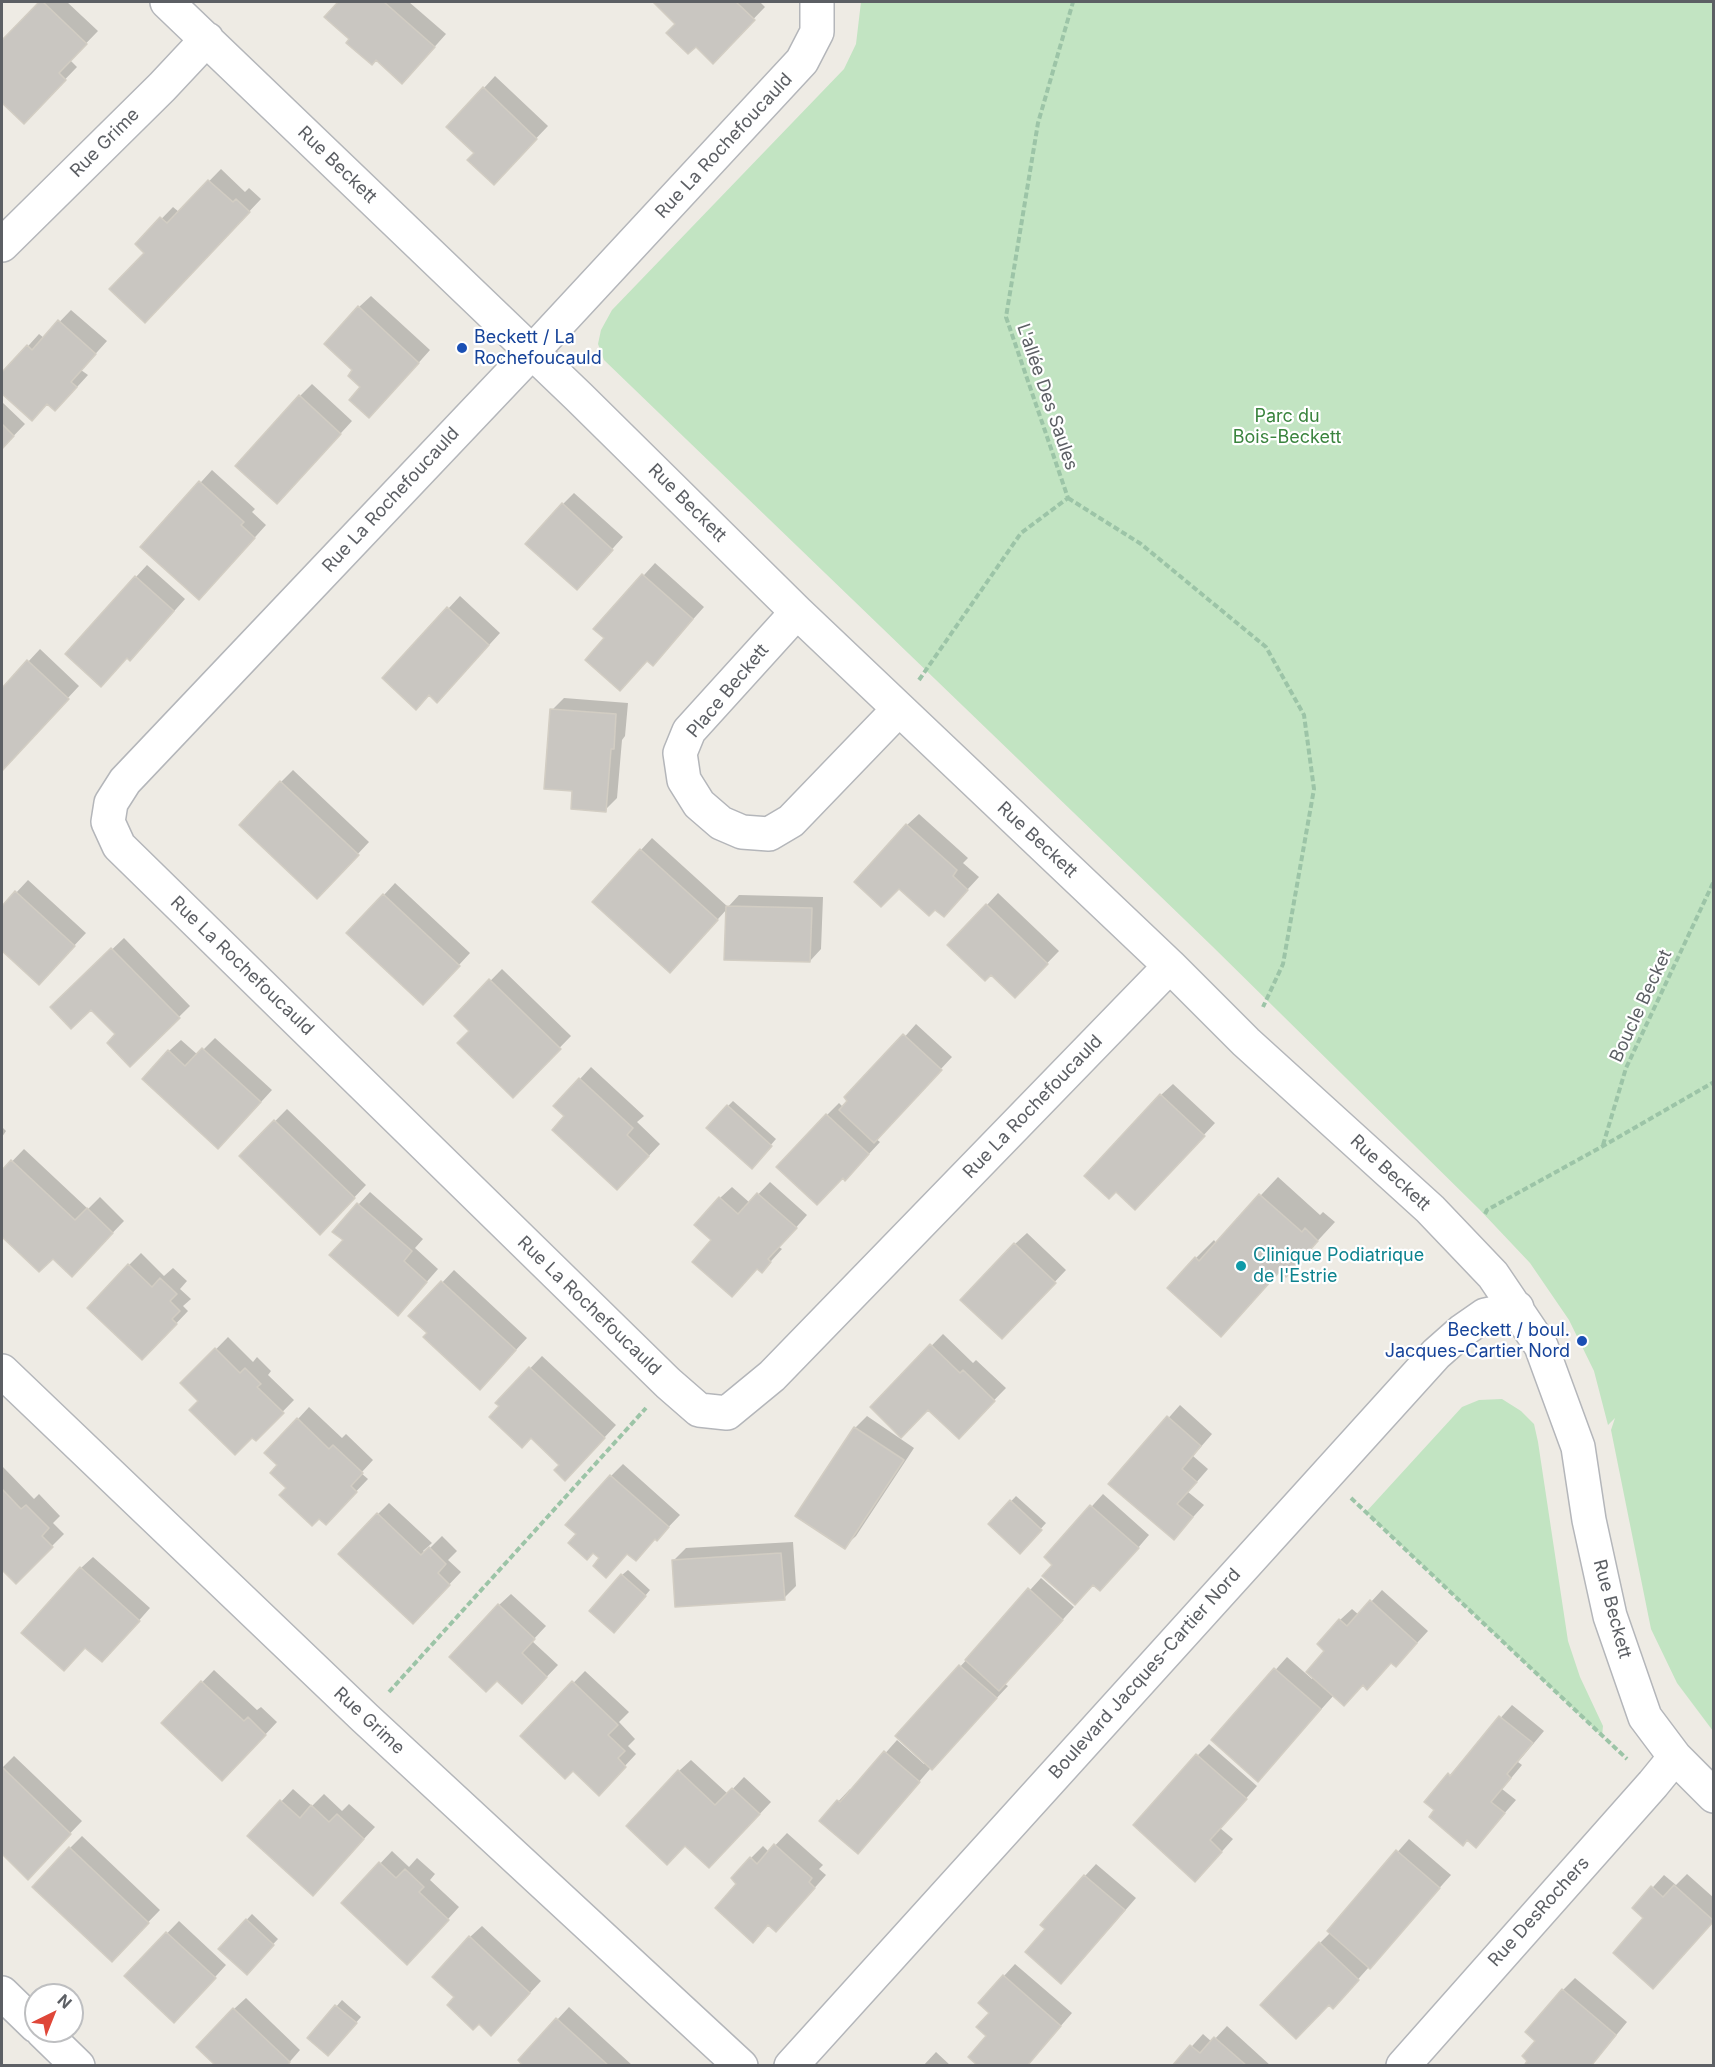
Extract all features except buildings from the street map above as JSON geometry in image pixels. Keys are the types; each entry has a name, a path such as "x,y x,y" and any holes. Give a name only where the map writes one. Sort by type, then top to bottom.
{"street":[{"name":"Rue Beckett","path":"167,2 532,352 898,710 1170,966 1246,1042 1430,1209 1493,1275 1541,1346 1578,1447 1589,1520 1610,1616 1645,1717 1675,1758 1713,1796"},
{"name":"Rue La Rochefoucauld","path":"817,2 817,32 802,61 532,352 125,781 111,803 108,822 119,846 668,1383 699,1410 727,1413 763,1383 1170,966"},
{"name":"Rue Grime","path":"2,245 162,87 207,39"},
{"name":"Place Beckett","path":"797,612 689,731 680,753 684,780 699,804 721,823 742,832 769,834 791,821 898,710"},
{"name":"Boulevard Jacques-Cartier Nord","path":"791,2066 1436,1354 1462,1331 1485,1315 1517,1308"},
{"name":"Rue Grime","path":"2,1371 365,1718 741,2066"},
{"name":"Rue DesRochers","path":"1403,2066 1675,1758"},
{"path":"2,1993 24,2014"},
{"path":"54,2043 78,2066"}],"path":[{"name":"L'allée Des Saules","path":"898,710 1021,533 1068,498 1006,317 1038,123 1073,2"},
{"path":"1068,498 1142,544 1266,647 1304,715 1314,789 1283,964 1246,1042"},
{"name":"Boucle Becket","path":"1603,1146 1626,1068 1713,881"},
{"path":"1465,1245 1487,1210 1713,1082"},
{"path":"365,1718 668,1383"},
{"path":"1326,1475 1653,1784"}],"green space":[{"name":"Parc du Bois-Beckett","path":"861,2 1713,2 1713,1731 1677,1683 1651,1629 1611,1430 1615,1418 1608,1425 1594,1371 1569,1320 1530,1263 1479,1209 1212,946 604,360 598,344 601,330 612,310 844,69 856,44"},
{"path":"1502,1399 1521,1411 1534,1424 1568,1641 1580,1677 1603,1726 1602,1736 1366,1512 1462,1407 1479,1400"}],"place":[{"name":"Beckett / La Rochefoucauld","path":"462,348"},
{"name":"Clinique Podiatrique de l'Estrie","path":"1241,1266"},
{"name":"Beckett / boul. Jacques-Cartier Nord","path":"1582,1341"}]}
